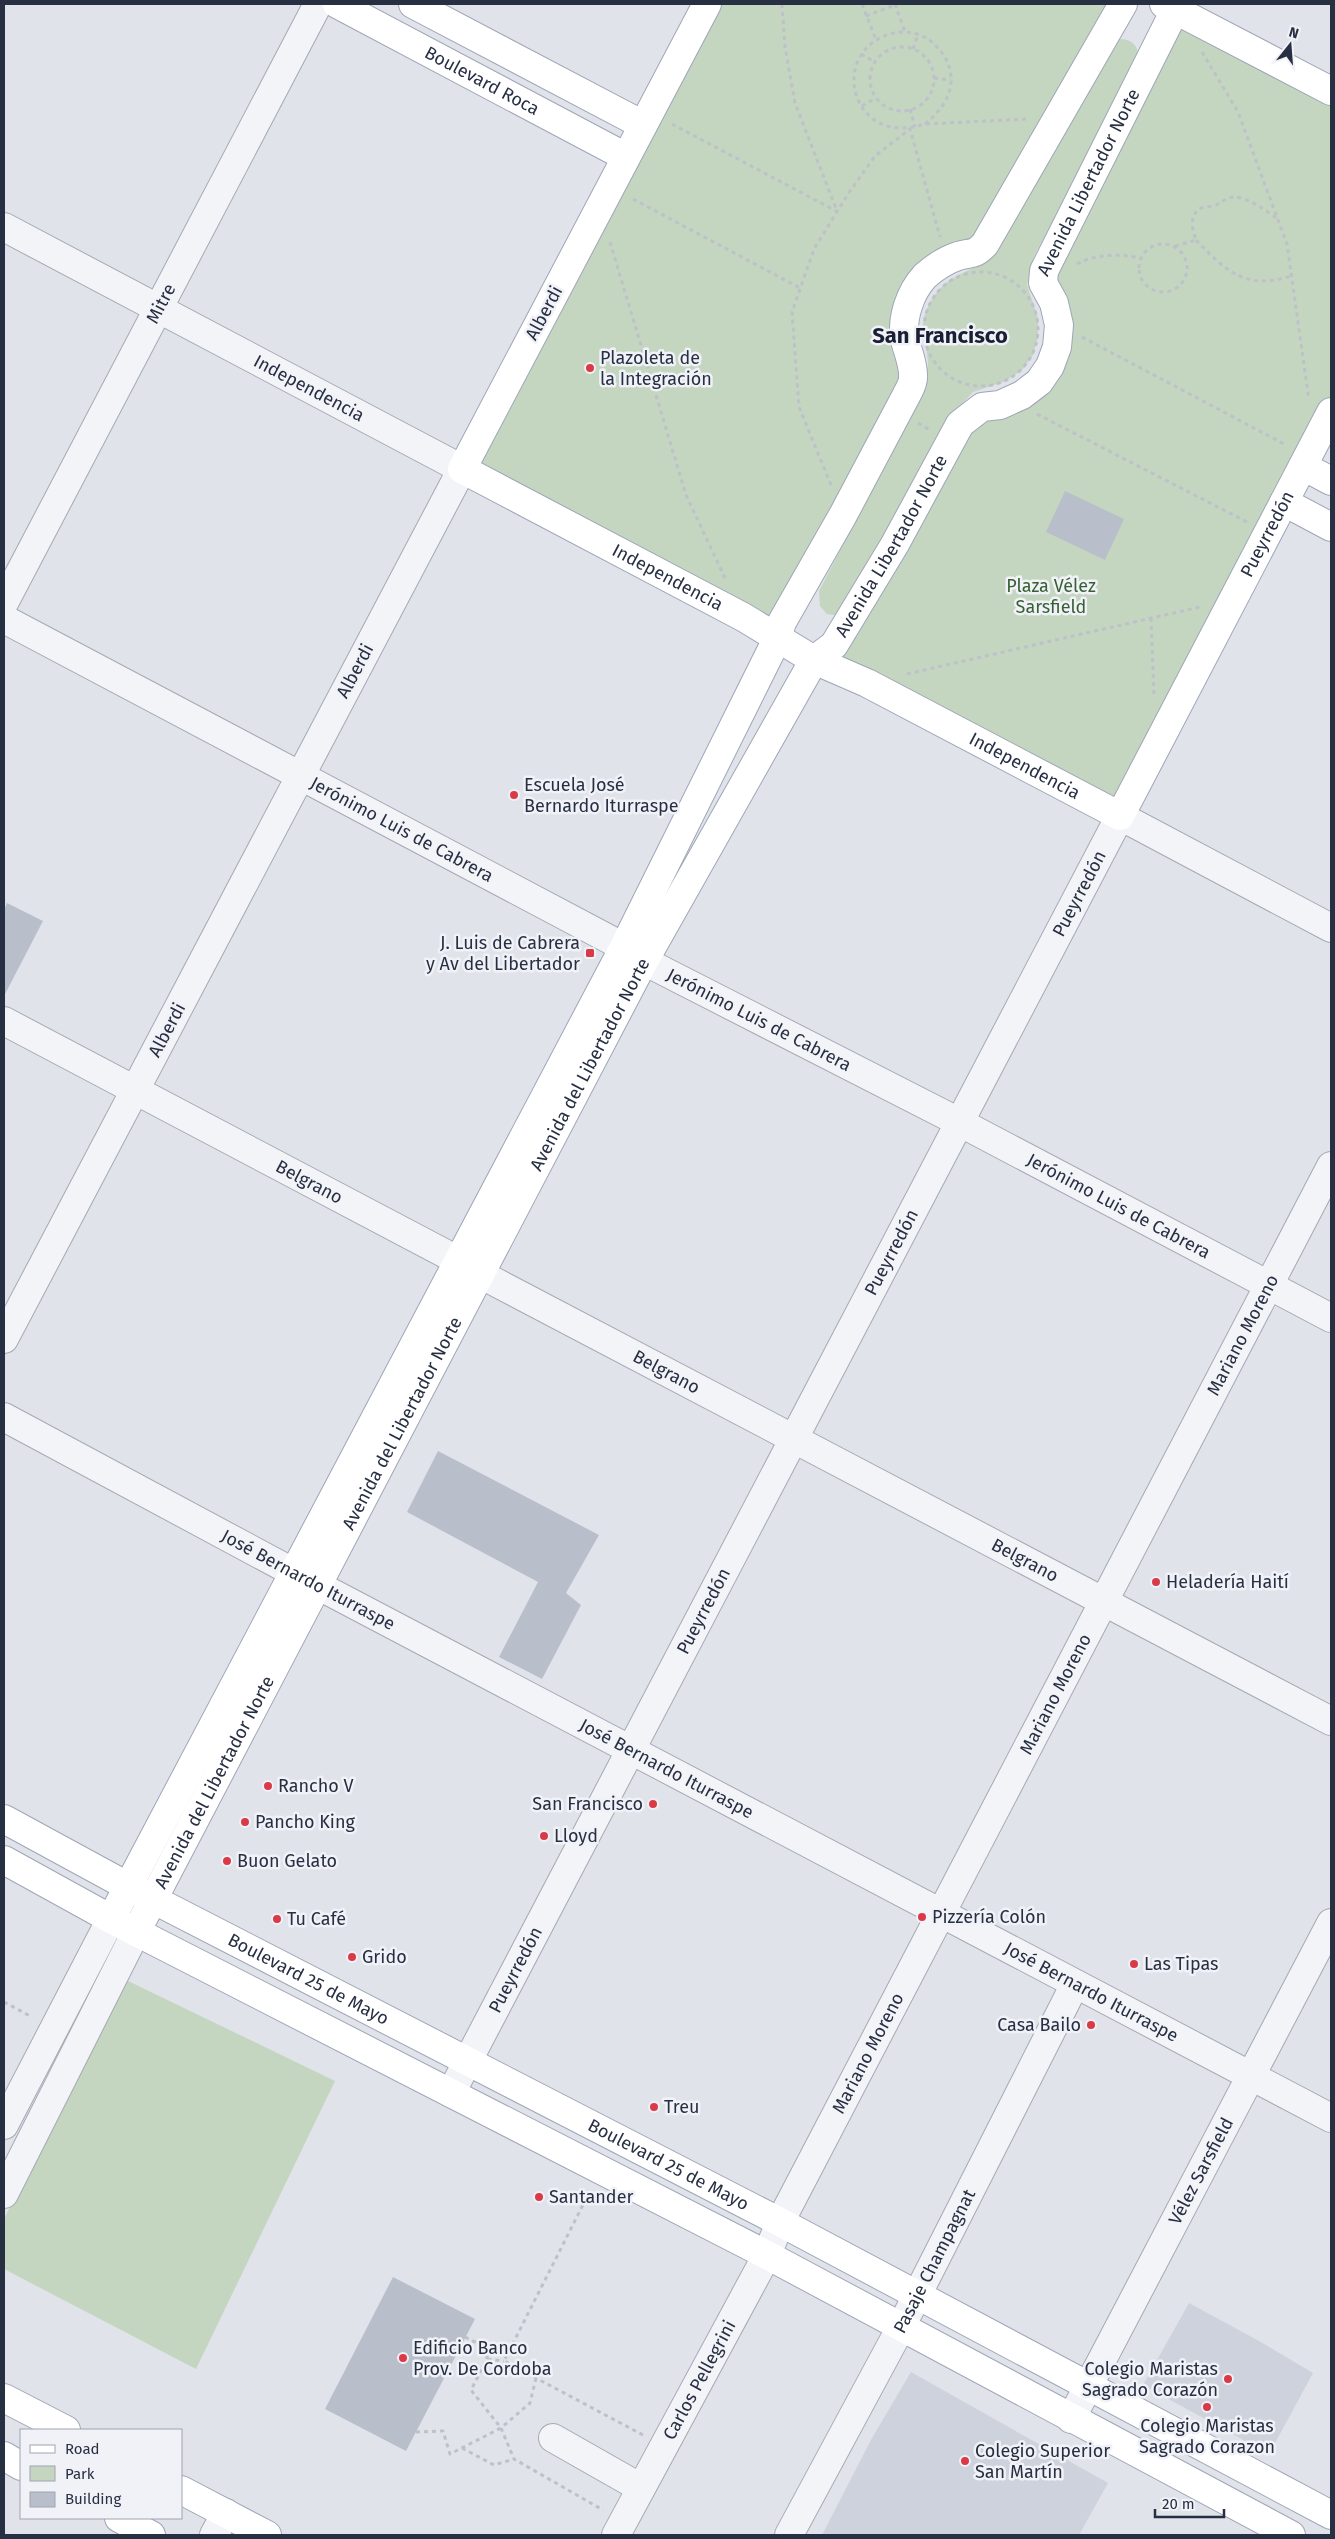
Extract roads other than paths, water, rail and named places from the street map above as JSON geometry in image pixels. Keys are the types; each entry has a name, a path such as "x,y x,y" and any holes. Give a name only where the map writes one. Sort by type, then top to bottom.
{"main road":[{"name":"Boulevard Roca","path":"336,4 626,157"},
{"name":"Boulevard Roca","path":"413,4 647,119"},
{"name":"Alberdi","path":"462,469 707,4"},
{"path":"777,639 782,622 843,515 913,380 912,362 905,338 905,318 910,300 924,278 939,265 958,256 977,253 985,244 1123,4"},
{"path":"1173,6 1331,91"},
{"name":"Avenida Libertador Norte","path":"814,660 834,644 895,544 960,424 982,406 1000,405 1017,398 1039,382 1050,366 1057,347 1059,325 1054,303 1045,287 1044,271 1173,6"},
{"name":"Pueyrredón","path":"1120,816 1331,412"},
{"path":"1309,455 1331,481"},
{"name":"Independencia","path":"462,469 743,618 814,660 867,683 1120,816"},
{"path":"1284,502 1331,527"},
{"name":"Avenida del Libertador Norte","path":"111,1919 306,1578 634,954 777,639"},
{"name":"Avenida del Libertador Norte","path":"634,954 814,660"},
{"name":"Avenida del Libertador Norte","path":"136,1932 154,1899 306,1578"},
{"name":"Boulevard 25 de Mayo","path":"4,1819 129,1887 780,2222 1331,2515"},
{"name":"Boulevard 25 de Mayo","path":"4,1860 136,1932 767,2255 1291,2535"},
{"path":"4,2398 64,2429"},
{"path":"4,2456 20,2465"},
{"path":"182,2491 220,2524 267,2535"},
{"path":"121,2519 151,2535"}],"street":[{"name":"Mitre","path":"4,603 318,4"},
{"name":"Independencia","path":"4,227 462,469"},
{"name":"Alberdi","path":"4,1339 462,469"},
{"name":"Jerónimo Luis de Cabrera","path":"4,619 301,775 634,954 960,1122 1331,1318"},
{"name":"Independencia","path":"1120,816 1331,928"},
{"name":"Pueyrredón","path":"451,2093 1120,816"},
{"name":"Belgrano","path":"4,1021 469,1268 1331,1721"},
{"name":"Mariano Moreno","path":"780,2222 1331,1166"},
{"name":"José Bernardo Iturraspe","path":"4,1417 1331,2118"},
{"name":"Avenida del Libertador Norte","path":"4,2125 111,1919"},
{"name":"Vélez Sarsfield","path":"1071,2419 1331,1923"},
{"name":"Avenida del Libertador Norte","path":"4,2194 136,1932"},
{"name":"Pasaje Champagnat","path":"789,2535 901,2327 1076,1984"},
{"name":"Carlos Pellegrini","path":"616,2535 767,2255 780,2222"},
{"path":"553,2438 641,2488"}],"place":[{"name":"Plazoleta de la Integración","path":"590,368"},
{"name":"Escuela José Bernardo Iturraspe","path":"514,795"},
{"name":"J. Luis de Cabrera y Av del Libertador","path":"590,953"},
{"name":"Heladería Haití","path":"1156,1582"},
{"name":"Rancho V","path":"268,1786"},
{"name":"San Francisco","path":"653,1804"},
{"name":"Pancho King","path":"245,1822"},
{"name":"Lloyd","path":"544,1836"},
{"name":"Buon Gelato","path":"227,1861"},
{"name":"Pizzería Colón","path":"922,1917"},
{"name":"Tu Café","path":"277,1919"},
{"name":"Grido","path":"352,1957"},
{"name":"Las Tipas","path":"1134,1964"},
{"name":"Casa Bailo","path":"1091,2025"},
{"name":"Treu","path":"654,2107"},
{"name":"Santander","path":"539,2197"},
{"name":"Edificio Banco Prov. De Cordoba","path":"403,2358"},
{"name":"Colegio Maristas Sagrado Corazón","path":"1228,2379"},
{"name":"Colegio Maristas Sagrado Corazon","path":"1207,2407"},
{"name":"Colegio Superior San Martín","path":"965,2461"}],"district":[{"name":"San Francisco","path":"940,335"}],"park label":[{"name":"Plaza Vélez Sarsfield","path":"1051,596"}]}
